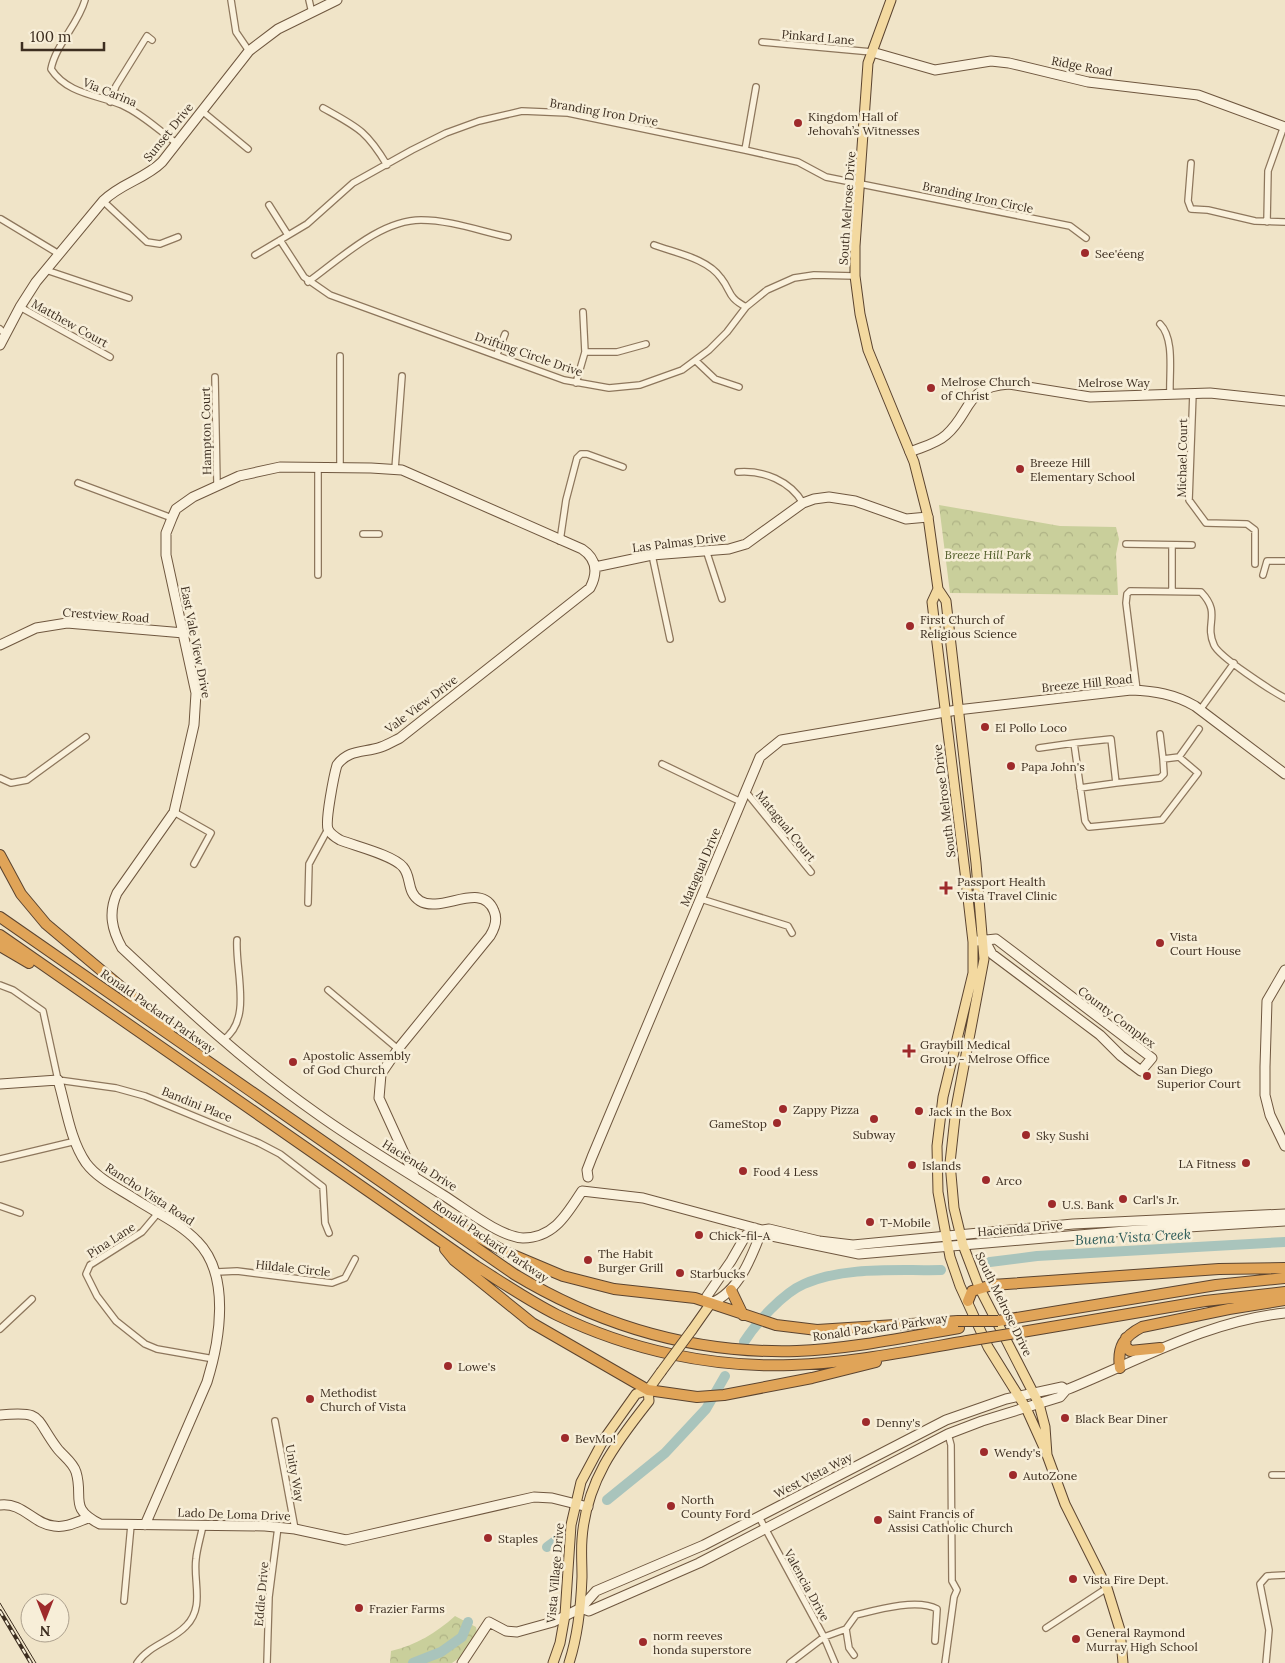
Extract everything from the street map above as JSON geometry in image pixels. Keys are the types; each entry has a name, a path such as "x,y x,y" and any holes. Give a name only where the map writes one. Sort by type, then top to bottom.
{"highway":[{"path":"0,855 17,888 46,924 208,1061"},
{"name":"Ronald Packard Parkway","path":"0,917 514,1274 556,1298 614,1322 671,1339 742,1350 798,1351 846,1346 958,1324"},
{"path":"0,936 436,1239 526,1298 592,1330 659,1351 719,1362 791,1365 873,1357 1205,1301 1285,1292"},
{"path":"0,946 107,1010"},
{"path":"393,1190 506,1252 563,1276 614,1289 694,1298 733,1308 744,1316 792,1328 866,1328 998,1322 1216,1285 1285,1278"},
{"path":"436,1239 454,1260 532,1323 648,1390 680,1396 712,1396 812,1378 935,1347"},
{"path":"968,1301 972,1291 979,1287 1219,1269 1285,1268"},
{"path":"730,1290 733,1308"},
{"path":"1120,1368 1119,1351 1131,1333 1155,1324 1285,1300"},
{"path":"1126,1338 1125,1346 1130,1351 1160,1348"}],"main road":[{"name":"South Melrose Drive","path":"891,0 868,63 856,246 856,276 860,314 868,350 910,452 928,517 938,589 946,601 984,939 983,967 957,1100 951,1155 951,1186 963,1246 979,1287 1039,1404 1045,1427 1047,1455"},
{"name":"South Melrose Drive","path":"938,589 932,602 973,942 973,973 943,1097 937,1146 938,1192 948,1247 960,1286 988,1347 1026,1408 1047,1455"},
{"name":"Vista Village Drive","path":"553,1663 560,1643 565,1615 570,1538 581,1482 604,1439 636,1394 648,1390 711,1303"},
{"name":"Vista Village Drive","path":"569,1663 581,1608 582,1540 593,1486 608,1456 648,1401 648,1390"},
{"path":"1047,1455 1065,1504 1107,1588 1120,1630 1124,1663"}],"street":[{"name":"Via Carina","path":"85,0 76,23 53,60 51,69 56,77 82,94 110,102 139,114 176,143"},
{"path":"231,0 236,32 249,51"},
{"path":"309,0 312,13"},
{"name":"Sunset Drive","path":"0,345 3,332 46,270 103,201 115,189 151,172 249,51 278,29 337,0"},
{"path":"110,102 116,86 147,36 152,40"},
{"name":"Pinkard Lane","path":"762,42 872,52"},
{"name":"Ridge Road","path":"872,52 935,70 991,61 1010,63 1088,82 1198,95 1284,127"},
{"path":"745,150 756,87"},
{"path":"323,108 362,130 387,164"},
{"path":"202,111 248,149"},
{"name":"Branding Iron Drive","path":"255,254 307,224 353,183 387,164 446,133 480,121 522,111 568,113 745,150 798,162 826,177 861,183"},
{"path":"1267,222 1268,171 1284,127"},
{"path":"1191,163 1188,201 1191,209 1267,222 1285,222"},
{"name":"Branding Iron Circle","path":"861,183 1070,226 1086,238"},
{"path":"103,201 147,242 160,244 178,237"},
{"path":"269,205 288,235"},
{"path":"1,219 59,254"},
{"path":"308,282 377,233 404,222 436,221 508,237"},
{"name":"Drifting Circle Drive","path":"280,240 308,282 330,294 576,383 609,388 640,385 663,379 696,361 727,332 746,307 767,290 794,278 814,275 856,276"},
{"path":"654,245 708,266 721,278 734,301 746,307"},
{"path":"46,270 129,298"},
{"name":"Matthew Court","path":"20,307 110,357"},
{"path":"576,383 585,352 583,312"},
{"path":"1160,324 1165,329 1168,342 1170,394"},
{"path":"497,354 505,334"},
{"path":"585,352 617,352 646,344"},
{"path":"340,356 340,467"},
{"path":"696,361 715,379 739,387"},
{"path":"395,469 402,376"},
{"name":"Hampton Court","path":"215,377 217,484"},
{"name":"Melrose Way","path":"910,452 939,440 948,434 973,397 982,390 998,384 1009,384 1090,397 1192,393 1285,401"},
{"name":"Michael Court","path":"1192,393 1189,500 1206,523 1247,524 1255,530 1255,564"},
{"path":"560,541 566,500 577,458 582,454 587,454 623,467"},
{"path":"318,467 318,576"},
{"path":"217,484 266,468 340,467 395,469 418,476 588,553 595,567"},
{"path":"738,472 753,471 790,486 803,504"},
{"path":"78,483 172,518"},
{"name":"East Vale View Drive","path":"113,929 113,903 117,893 174,812 196,710 196,693 166,555 166,532 176,509 217,484"},
{"name":"Las Palmas Drive","path":"595,567 652,555 729,549 746,544 803,504 814,499 829,497 856,501 906,519 928,517"},
{"path":"363,534 379,534"},
{"path":"1126,544 1192,545"},
{"path":"1172,544 1172,590"},
{"path":"706,550 722,599"},
{"path":"652,555 670,639"},
{"path":"1263,575 1267,561 1285,561"},
{"name":"Vale View Drive","path":"328,829 327,819 334,773 342,758 353,752 382,747 400,738 590,588 595,579 595,567"},
{"path":"1137,690 1126,603 1127,594 1130,591 1172,590 1201,592 1212,608 1212,635 1215,648 1268,689 1285,698"},
{"name":"Crestview Road","path":"0,645 36,628 68,623 184,633"},
{"path":"1200,710 1234,663"},
{"name":"Breeze Hill Road","path":"957,710 1137,690 1166,694 1182,699 1200,710 1285,774"},
{"name":"Matagual Drive","path":"588,1177 587,1170 592,1157 760,757 781,740 957,710"},
{"path":"1178,757 1198,729"},
{"path":"1080,788 1160,778 1164,774 1160,734"},
{"path":"0,778 11,783 27,780 86,737"},
{"path":"1039,748 1111,739 1116,783"},
{"path":"1074,743 1084,821 1089,827 1162,820 1198,773 1178,757 1163,759"},
{"path":"662,764 741,802"},
{"name":"Matagual Court","path":"746,792 811,872"},
{"path":"174,812 211,833 194,864"},
{"path":"308,903 309,864 328,829 340,840 394,860 402,866 407,872 411,892 420,901 428,904 475,897 484,899 492,905 497,920 490,936 398,1049 381,1074 379,1098 415,1177"},
{"path":"701,899 788,926 792,933"},
{"name":"Hacienda Drive","path":"113,929 122,948 223,1040 316,1114 504,1233 520,1237 534,1237 552,1230 564,1220 582,1191 643,1198 758,1229 769,1229 819,1241 854,1245 960,1234 1116,1222 1285,1214"},
{"path":"973,942 984,939"},
{"name":"County Complex","path":"984,939 996,939 1152,1058 1141,1071 1072,1013 992,954 984,939"},
{"path":"223,1040 234,1030 239,1016 237,940"},
{"path":"1285,970 1267,1001 1265,1067 1265,1095 1270,1115 1285,1146"},
{"name":"Rancho Vista Road","path":"0,985 13,990 43,1011 58,1080 76,1141 86,1162 93,1171 196,1240 217,1272 220,1298 214,1359 207,1382 145,1525"},
{"path":"328,990 398,1049"},
{"name":"Bandini Place","path":"0,1084 58,1080 116,1088 145,1096 259,1143 280,1154 323,1187 325,1222 329,1233"},
{"path":"0,1159 76,1141"},
{"path":"0,1206 20,1213"},
{"name":"Pina Lane","path":"158,1213 142,1232 90,1264 86,1274 100,1300 116,1321 145,1344 157,1349 214,1359"},
{"name":"Hacienda Drive","path":"758,1229 767,1236 859,1254 1125,1231 1285,1221"},
{"name":"Vista Village Drive","path":"758,1229 751,1255 725,1298 711,1303 707,1296 731,1262 746,1235 758,1229"},
{"name":"Hildale Circle","path":"217,1272 237,1271 332,1283 345,1278 355,1260"},
{"path":"0,1329 32,1299"},
{"name":"West Vista Way","path":"581,1608 589,1611 699,1563 948,1434 1060,1397 1066,1390 1120,1368 1160,1348 1202,1332 1237,1322 1285,1313"},
{"name":"West Vista Way","path":"462,1663 489,1622 506,1630 517,1632 553,1622 581,1608 596,1592 704,1545 946,1420 968,1411 1018,1396 1062,1387 1066,1390"},
{"path":"0,1416 27,1414 34,1416 43,1425 54,1444 74,1468 78,1478 78,1503 88,1518 72,1525 55,1527 38,1520 21,1508 8,1504 0,1505"},
{"name":"Unity Way","path":"275,1421 295,1529"},
{"path":"945,1663 954,1597 957,1590 952,1580 952,1445 948,1434"},
{"path":"1272,1474 1285,1476"},
{"name":"Lado De Loma Drive","path":"88,1518 100,1524 278,1527 346,1540 534,1497 588,1507"},
{"name":"Valencia Drive","path":"759,1517 824,1637 835,1663"},
{"path":"124,1601 131,1525"},
{"path":"137,1663 147,1651 182,1630 193,1616 198,1599 196,1561 203,1525"},
{"name":"Eddie Drive","path":"267,1663 269,1597 278,1527"},
{"path":"1266,1663 1269,1630 1260,1584 1268,1576 1285,1575"},
{"path":"1046,1628 1107,1588"},
{"path":"790,1663 824,1637 846,1629 856,1615 891,1606 931,1606 937,1609 935,1641"},
{"path":"846,1629 849,1648 854,1655"}],"green space":[{"name":"Breeze Hill Park","path":"939,505 1060,526 1116,527 1119,539 1116,554 1118,595 950,593"},
{"path":"455,1616 476,1627 477,1633 465,1654 452,1663 390,1663 391,1651 425,1638"}],"waterway":[{"name":"Buena Vista Creek","path":"982,1263 1037,1256 1285,1242"},
{"name":"Buena Vista Creek","path":"744,1342 755,1326 787,1294 804,1284 820,1278 854,1272 941,1270"},
{"name":"Buena Vista Creek","path":"607,1500 665,1453 706,1409 725,1376"},
{"name":"Buena Vista Creek","path":"547,1547 562,1536"},
{"path":"413,1663 441,1652 462,1637 468,1622"}],"tram line":[{"path":"0,1603 36,1663"}],"railway":[{"path":"0,1611 31,1663"}],"place":[{"name":"Kingdom Hall of Jehovah’s Witnesses","path":"798,123"},
{"name":"See'éeng","path":"1085,253"},
{"name":"Melrose Church of Christ","path":"931,388"},
{"name":"Breeze Hill Elementary School","path":"1020,469"},
{"name":"First Church of Religious Science","path":"910,626"},
{"name":"El Pollo Loco","path":"985,727"},
{"name":"Papa John's","path":"1011,766"},
{"name":"Passport Health Vista Travel Clinic","path":"946,888"},
{"name":"Vista Court House","path":"1160,943"},
{"name":"Graybill Medical Group - Melrose Office","path":"909,1051"},
{"name":"Apostolic Assembly of God Church","path":"293,1062"},
{"name":"San Diego Superior Court","path":"1147,1076"},
{"name":"Zappy Pizza","path":"783,1109"},
{"name":"Jack in the Box","path":"919,1111"},
{"name":"Subway","path":"874,1119"},
{"name":"GameStop","path":"777,1123"},
{"name":"Sky Sushi","path":"1026,1135"},
{"name":"LA Fitness","path":"1246,1163"},
{"name":"Islands","path":"912,1165"},
{"name":"Food 4 Less","path":"743,1171"},
{"name":"Arco","path":"986,1180"},
{"name":"Carl's Jr.","path":"1123,1199"},
{"name":"U.S. Bank","path":"1052,1204"},
{"name":"T-Mobile","path":"870,1222"},
{"name":"Chick-fil-A","path":"699,1235"},
{"name":"The Habit Burger Grill","path":"588,1260"},
{"name":"Starbucks","path":"680,1273"},
{"name":"Lowe's","path":"448,1366"},
{"name":"Methodist Church of Vista","path":"310,1399"},
{"name":"Black Bear Diner","path":"1065,1418"},
{"name":"Denny's","path":"866,1422"},
{"name":"BevMo!","path":"565,1438"},
{"name":"Wendy's","path":"984,1452"},
{"name":"AutoZone","path":"1013,1475"},
{"name":"North County Ford","path":"671,1506"},
{"name":"Saint Francis of Assisi Catholic Church","path":"878,1520"},
{"name":"Staples","path":"488,1538"},
{"name":"Vista Fire Dept.","path":"1073,1579"},
{"name":"Frazier Farms","path":"359,1608"},
{"name":"General Raymond Murray High School","path":"1076,1639"},
{"name":"norm reeves honda superstore","path":"643,1642"}]}
